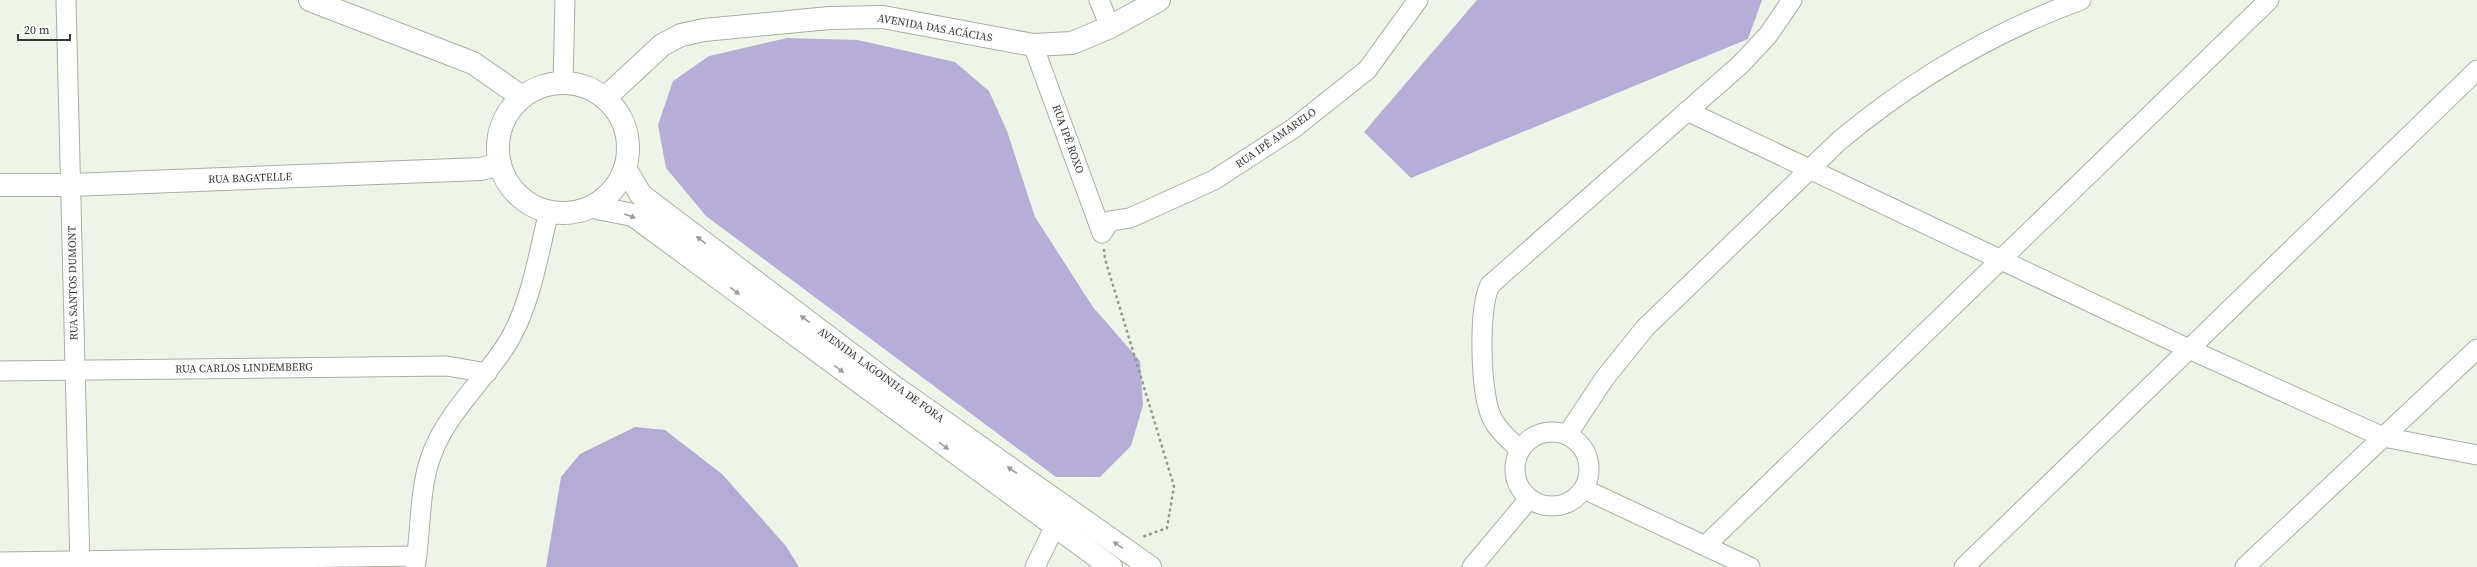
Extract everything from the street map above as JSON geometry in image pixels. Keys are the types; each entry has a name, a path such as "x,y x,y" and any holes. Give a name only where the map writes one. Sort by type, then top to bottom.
{"main road":[{"path":"310,0 473,63 522,97"},
{"name":"AVENIDA DAS ACÁCIAS","path":"605,98 662,45 681,35 704,30 829,18 883,17 1033,45 1072,43 1110,27 1159,0"},
{"path":"563,82 586,86 605,98 618,112 626,130 629,149 626,168 618,184 606,197 592,206 571,213 549,212 532,205 518,195 506,181 500,164 498,146 501,128 509,111 522,97 541,86 563,82"},
{"name":"RUA BAGATELLE","path":"0,186 71,185 481,169 500,164"},
{"name":"AVENIDA LAGOINHA DE FORA","path":"626,168 641,195 893,386 1150,567"},
{"name":"AVENIDA LAGOINHA DE FORA","path":"592,206 633,215 1111,567"}],"street":[{"name":"RUA SANTOS DUMONT","path":"66,0 80,564"},
{"path":"563,82 565,0"},
{"path":"1099,0 1110,27"},
{"name":"RUA IPÊ AMARELO","path":"1102,233 1110,221 1130,218 1214,180 1294,128 1367,70 1418,0"},
{"path":"1520,450 1497,428 1485,400 1484,314 1486,292 1495,278 1755,50 1792,0"},
{"path":"1568,436 1604,378 1645,328 1809,170 1870,115 1937,68 2010,29 2081,0"},
{"path":"1705,546 2269,0"},
{"name":"RUA IPÊ ROXO","path":"1033,45 1102,233"},
{"path":"1964,567 2477,70"},
{"path":"1687,111 1809,170 2002,259 2189,349 2384,437 2477,455"},
{"path":"0,562 80,564 416,562 424,477 433,450 447,424 487,373 508,342 524,306 549,212"},
{"path":"2245,567 2477,348"},
{"name":"RUA CARLOS LINDEMBERG","path":"0,371 447,366 487,373"},
{"path":"1550,432 1568,436 1582,446 1589,462 1590,472 1584,489 1572,501 1555,507 1537,504 1529,499 1518,485 1516,476 1516,458 1520,450 1532,438 1541,434 1550,432"},
{"path":"1584,489 1750,567"},
{"path":"1472,567 1529,499"},
{"path":"1035,567 1055,526 1068,510"}],"path":[{"path":"1102,233 1105,259 1174,486 1167,528 1118,544"}],"shaded area":[{"path":"1477,0 1762,0 1748,39 1411,178 1364,132"},
{"path":"787,38 858,40 955,62 989,91 1007,131 1035,217 1093,307 1140,361 1143,405 1131,446 1100,477 1056,477 706,216 666,168 658,125 673,81 709,56"},
{"path":"635,427 665,430 722,474 786,546 799,567 546,567 561,477 580,454"}]}
